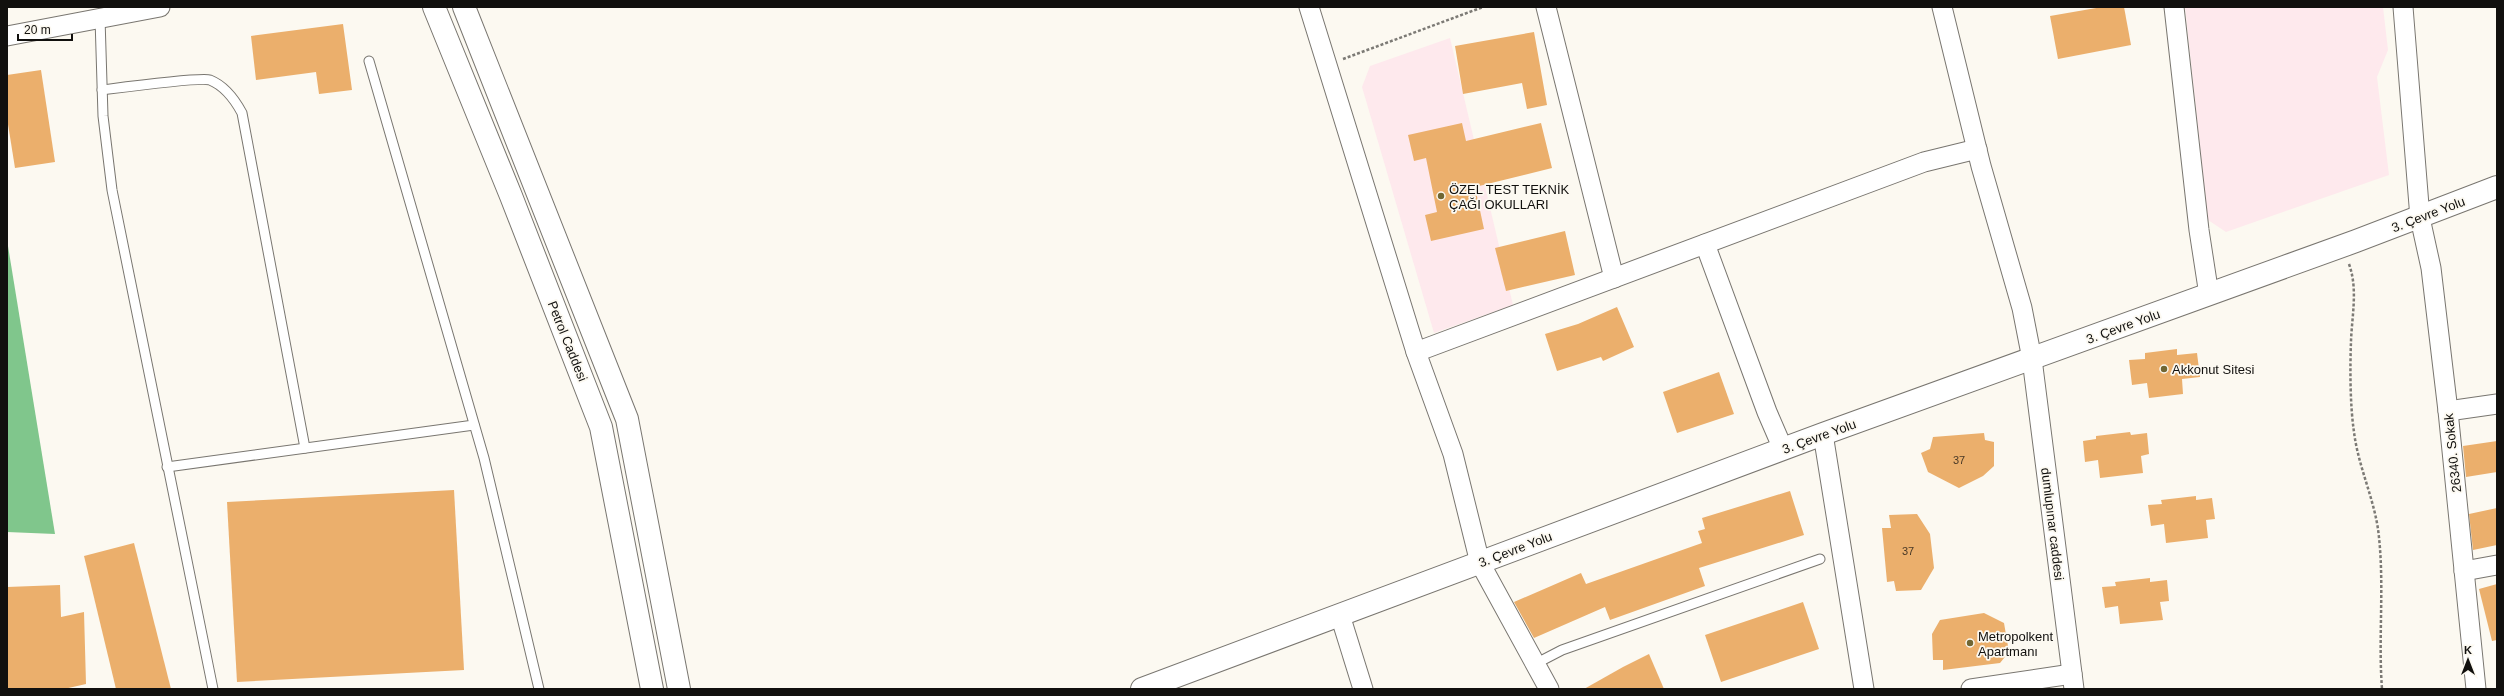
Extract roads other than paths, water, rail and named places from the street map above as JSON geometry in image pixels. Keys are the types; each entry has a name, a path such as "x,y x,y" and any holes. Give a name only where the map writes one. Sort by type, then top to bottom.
{"main road":[{"name":"Petrol Caddesi","path":"434,7 511,196 601,427 652,689"},
{"name":"Petrol Caddesi","path":"464,7 627,419 680,689"},
{"name":"3. Çevre Yolu","path":"1142,689 1823,434 2420,218 2497,187"}],"street":[{"path":"7,36 160,7"},
{"path":"1309,7 1416,352 1454,454 1480,562 1549,689"},
{"path":"1546,7 1614,278"},
{"name":"dumlupınar caddesi","path":"1942,7 1977,149 2022,308 2032,359 2073,681"},
{"path":"2174,7 2199,230 2209,295"},
{"name":"26340. Sokak","path":"2403,7 2420,218 2431,268 2448,411 2476,689"},
{"path":"1416,352 1924,162 1977,149"},
{"path":"1705,244 1767,412 1783,449"},
{"path":"2448,411 2497,404"},
{"path":"1823,434 1864,689"},
{"path":"2464,571 2497,565"},
{"path":"1340,615 1363,689"},
{"path":"1971,689 2073,681"}],"lane":[{"path":"100,18 102,90 107,153 117,220 213,689"},
{"path":"369,61 494,495 539,689"},
{"path":"102,90 209,80 224,89 242,113 305,448"},
{"path":"167,467 474,425"},
{"path":"1535,664 1562,650 1820,559"}],"place":[{"name":"ÖZEL TEST TEKNİK ÇAĞI OKULLARI","path":"1441,196"},
{"name":"Akkonut Sitesi","path":"2164,369"},
{"name":"Metropolkent Apartmanı","path":"1970,643"}]}
